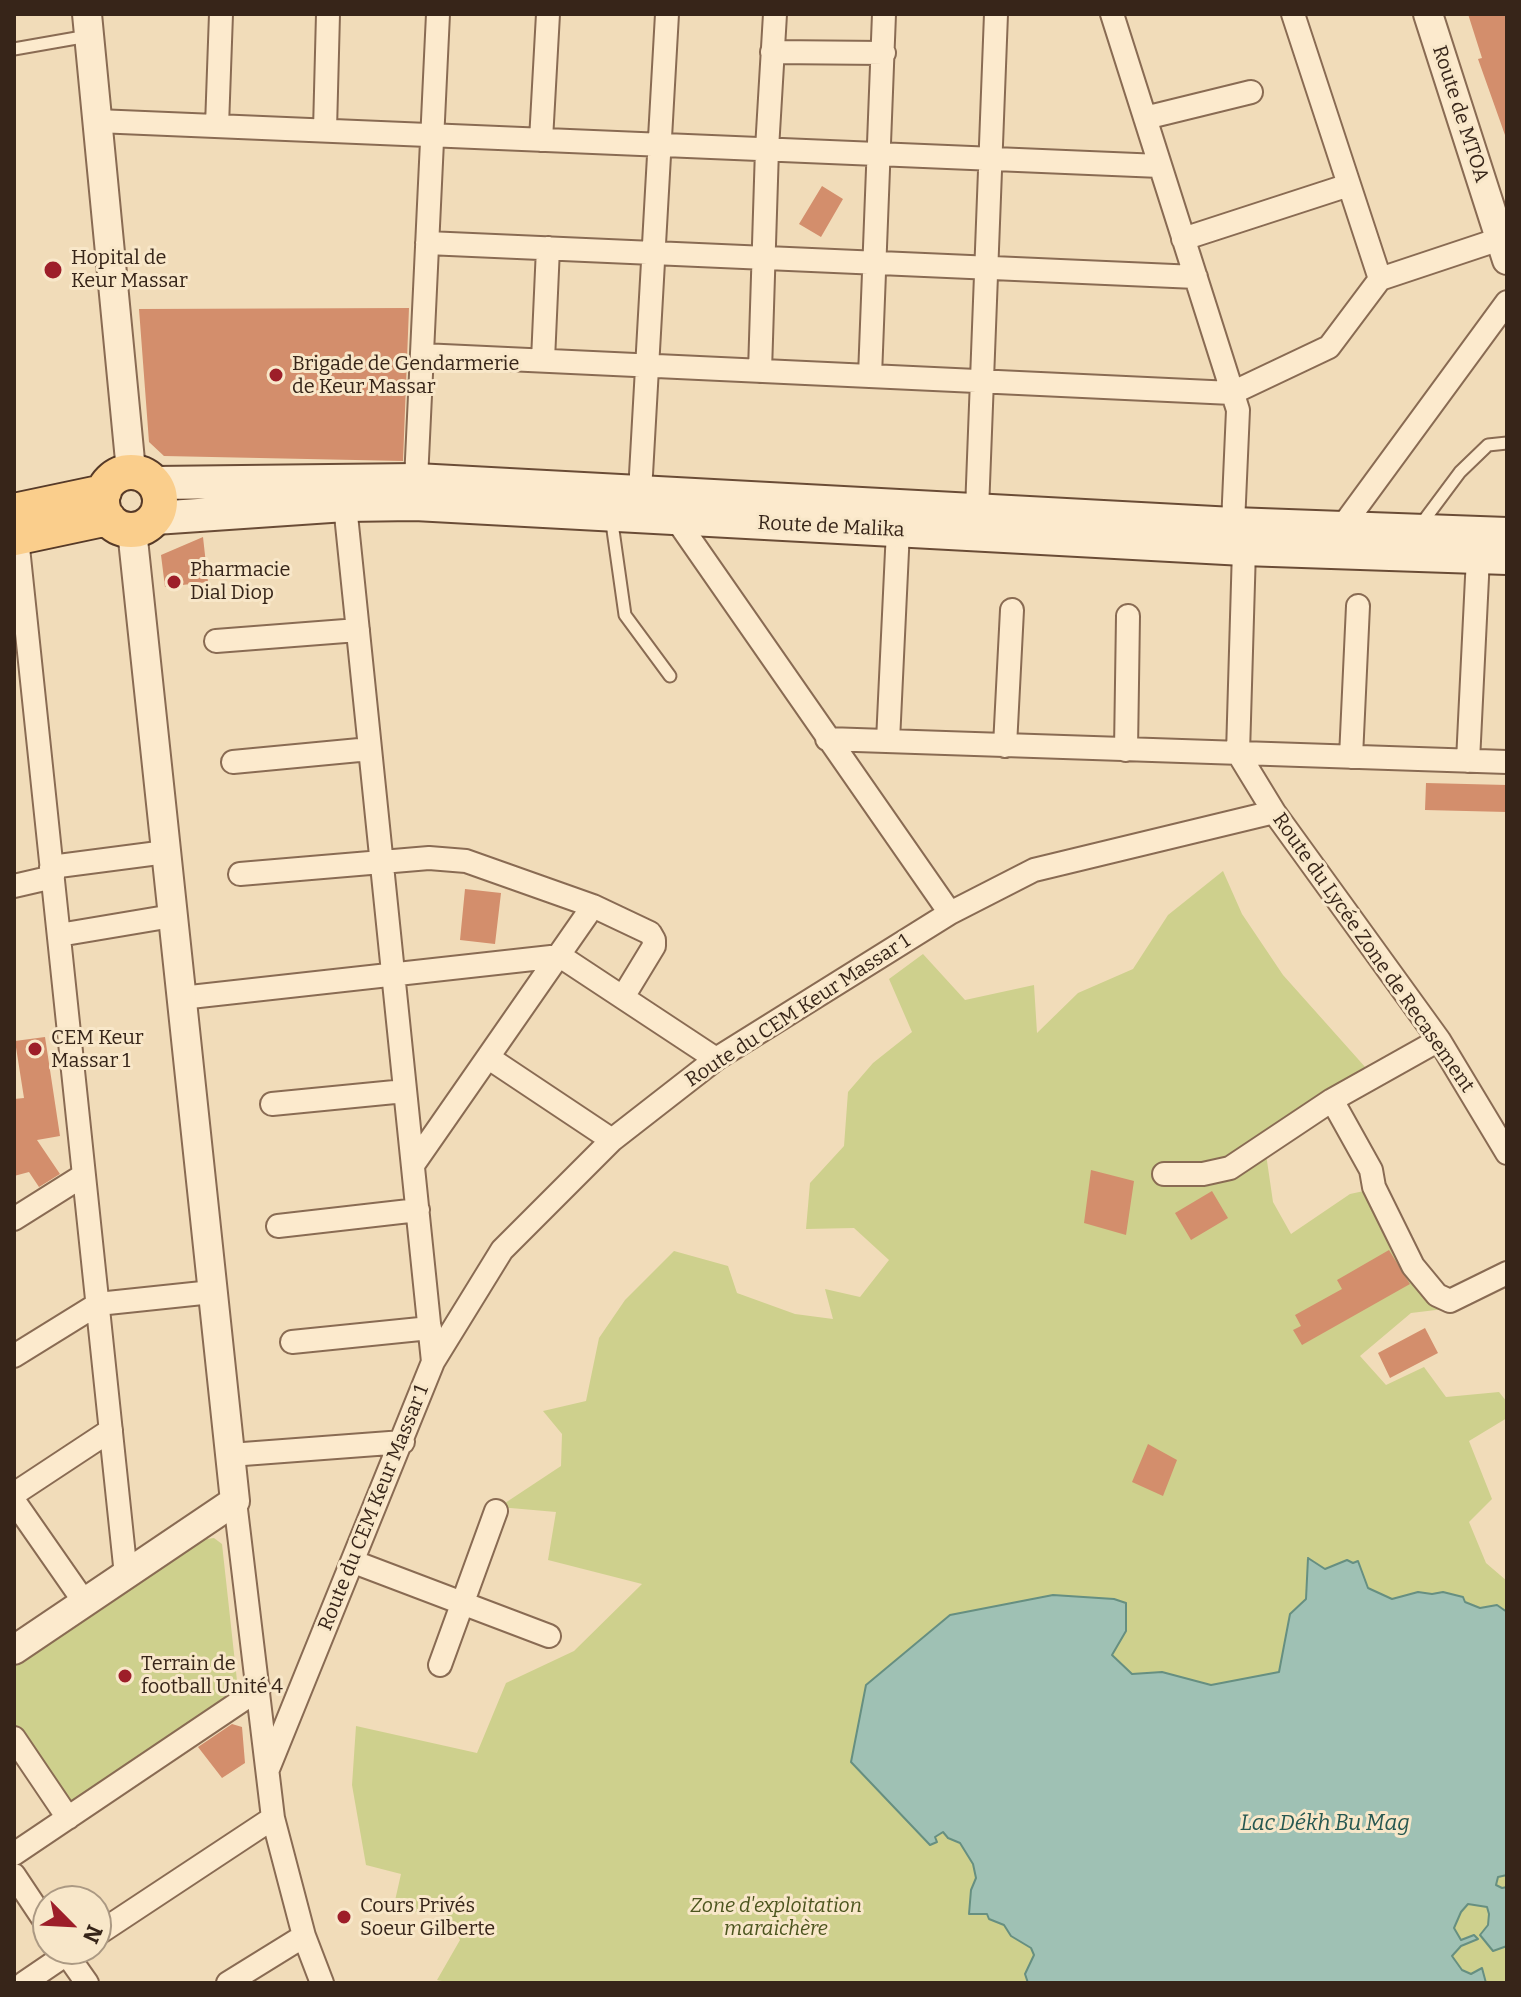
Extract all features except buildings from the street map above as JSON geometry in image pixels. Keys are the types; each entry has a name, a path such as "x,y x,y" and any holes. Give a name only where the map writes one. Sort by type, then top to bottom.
{"main road":[{"path":"114,477 143,477 161,501 124,514 114,477"},
{"name":"Route de Malika","path":"143,477 416,480 977,510 1493,558"},
{"name":"Route de Malika","path":"15,529 124,514 415,504 898,530 1238,536 1342,527 1507,534"}],"street":[{"path":"217,126 221,14"},
{"path":"325,130 328,14"},
{"path":"416,480 438,14"},
{"path":"541,140 548,14"},
{"path":"640,492 667,14"},
{"path":"760,371 775,14"},
{"path":"870,376 884,14"},
{"path":"977,510 996,14"},
{"path":"1112,14 1238,410 1238,753"},
{"path":"1293,14 1380,279"},
{"name":"Route de MTOA","path":"1428,14 1504,249"},
{"path":"88,25 97,121 143,477"},
{"path":"772,52 884,53"},
{"path":"1145,118 1251,92"},
{"path":"97,121 1160,166"},
{"path":"1183,239 1349,185"},
{"path":"427,243 1196,277"},
{"path":"543,360 548,248"},
{"path":"422,355 1232,393 1329,347 1380,279 1504,249"},
{"path":"1342,527 1507,302"},
{"path":"345,505 433,1362"},
{"path":"124,514 166,852 235,1501 273,1818 304,1936 322,1983"},
{"path":"676,519 950,913"},
{"path":"15,529 23,677 52,872 126,1575"},
{"path":"888,741 898,530"},
{"path":"1468,761 1493,558"},
{"path":"1351,757 1358,606"},
{"path":"1005,746 1012,610"},
{"path":"1126,750 1128,616"},
{"path":"216,641 358,630"},
{"path":"827,739 1507,762"},
{"path":"233,762 370,749"},
{"name":"Route du Lycée Zone de Recasement","path":"1238,753 1274,812 1439,1040 1507,1153"},
{"name":"Route du CEM Keur Massar 1","path":"268,1769 433,1362 502,1250 612,1140 716,1059 950,913 1034,870 1274,812"},
{"path":"14,886 52,872 166,852"},
{"path":"240,874 429,858 466,861 593,906 646,930 654,940 654,946 623,997"},
{"path":"413,1165 593,906"},
{"path":"59,935 172,916"},
{"path":"181,998 560,956 716,1059"},
{"path":"1164,1174 1203,1174 1230,1168 1332,1100 1439,1040"},
{"path":"489,1058 612,1140"},
{"path":"272,1104 405,1091"},
{"path":"1332,1100 1371,1170 1374,1187 1413,1266 1437,1295 1450,1301 1507,1273"},
{"path":"14,1219 84,1175"},
{"path":"278,1226 418,1210"},
{"path":"14,1356 98,1304 212,1292"},
{"path":"292,1342 430,1328"},
{"path":"14,1494 111,1430"},
{"path":"230,1455 403,1442"},
{"path":"14,1501 85,1603"},
{"path":"14,1650 235,1501"},
{"path":"440,1665 496,1511"},
{"path":"354,1562 549,1636"},
{"path":"14,1854 259,1689"},
{"path":"14,1738 68,1818"},
{"path":"112,1924 273,1818"},
{"path":"14,1875 32,1902"},
{"path":"228,1983 304,1936"},
{"path":"24,1983 49,1965"},
{"path":"76,1965 87,1983"}],"lane":[{"path":"14,49 88,25"},
{"path":"1417,530 1460,472 1488,445 1507,443"},
{"path":"611,515 625,615 670,676"}],"green space":[{"name":"Zone d'exploitation maraichère","path":"1223,871 1242,914 1283,975 1366,1068 1266,1154 1273,1202 1291,1234 1350,1194 1373,1189 1442,1286 1444,1309 1411,1313 1360,1356 1386,1385 1424,1367 1446,1397 1499,1392 1507,1402 1507,1418 1469,1441 1492,1499 1469,1522 1486,1563 1507,1581 1507,1983 452,1983 437,1980 460,1940 443,1907 411,1913 394,1905 401,1874 366,1865 352,1785 356,1726 477,1753 506,1683 574,1651 642,1584 548,1560 556,1512 499,1507 561,1466 562,1434 543,1411 586,1401 599,1338 625,1300 674,1251 728,1266 737,1293 795,1314 833,1319 825,1289 860,1297 889,1260 854,1228 806,1229 810,1183 844,1146 848,1092 873,1063 912,1032 889,979 923,954 965,1000 1034,985 1037,1033 1078,993 1133,969 1168,915"},
{"name":"Terrain de football Unité 4","path":"214,1538 222,1544 238,1690 68,1807 14,1731 14,1661 199,1540"}],"water":[{"name":"Lac Dékh Bu Mag","path":"1308,1558 1325,1569 1347,1560 1353,1563 1358,1561 1368,1588 1392,1599 1418,1592 1443,1592 1463,1597 1465,1602 1480,1608 1497,1605 1507,1612 1507,1875 1498,1877 1496,1885 1507,1887 1507,1946 1493,1951 1480,1935 1488,1925 1487,1907 1468,1904 1454,1928 1461,1940 1474,1935 1478,1939 1461,1946 1452,1956 1462,1970 1471,1974 1482,1968 1486,1983 1028,1983 1025,1974 1034,1955 1031,1948 1011,1936 1004,1925 989,1919 987,1914 969,1914 971,1890 976,1878 973,1864 960,1843 943,1832 935,1837 937,1842 930,1845 851,1762 866,1685 950,1615 1053,1595 1114,1599 1126,1603 1126,1631 1112,1655 1132,1674 1162,1672 1211,1685 1279,1672 1290,1614 1306,1599"}],"place":[{"name":"Hopital de Keur Massar","path":"53,270"},
{"name":"Brigade de Gendarmerie de Keur Massar","path":"276,375"},
{"name":"Pharmacie Dial Diop","path":"174,582"},
{"name":"CEM Keur Massar 1","path":"35,1049"},
{"name":"Terrain de football Unité 4","path":"125,1676"},
{"name":"Cours Privés Soeur Gilberte","path":"344,1917"}]}
